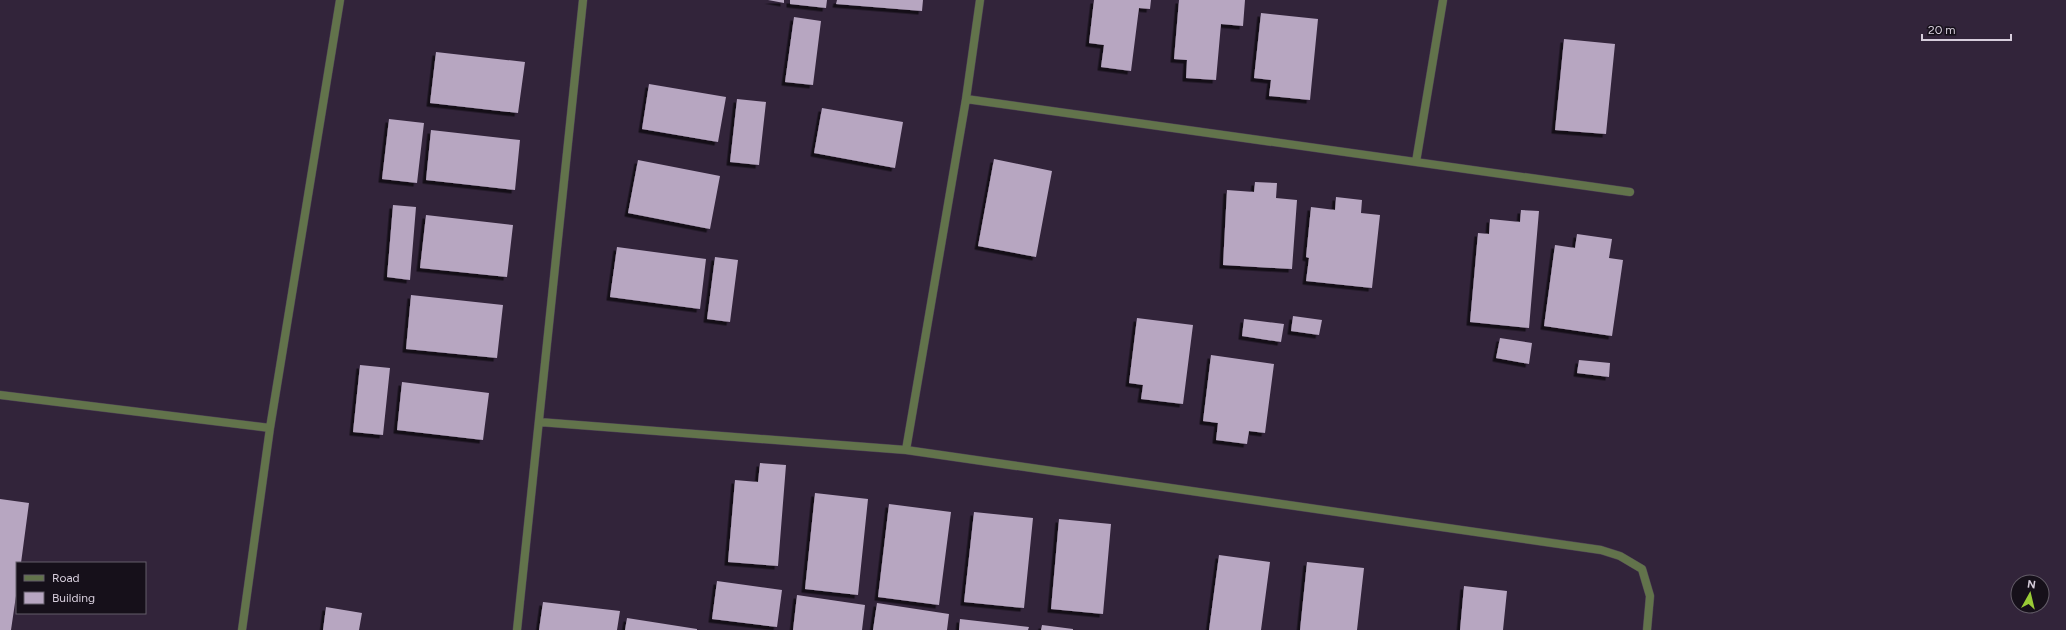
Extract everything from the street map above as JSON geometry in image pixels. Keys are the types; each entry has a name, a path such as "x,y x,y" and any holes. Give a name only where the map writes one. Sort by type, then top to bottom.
{"street":[{"path":"242,630 270,428 340,0"},
{"path":"517,630 583,0"},
{"path":"906,450 966,99 980,0"},
{"path":"1416,162 1443,0"},
{"path":"966,99 1630,192"},
{"path":"0,395 270,428"},
{"path":"539,422 906,450 1601,550 1620,556 1642,569 1650,596 1647,630"}],"building":[{"path":"768,0 784,0 784,3"},
{"path":"790,0 827,0 826,8 790,4"},
{"path":"837,0 923,0 922,11 836,4"},
{"path":"1094,0 1151,0 1150,9 1139,8 1131,71 1101,67 1104,45 1089,43"},
{"path":"1179,0 1245,0 1243,26 1221,24 1216,80 1186,78 1187,60 1174,59"},
{"path":"1261,13 1318,19 1310,100 1269,96 1271,80 1254,78"},
{"path":"794,17 821,21 813,85 785,82"},
{"path":"1564,39 1615,44 1606,134 1555,130"},
{"path":"436,52 525,62 518,113 430,103"},
{"path":"649,84 726,97 718,142 642,129"},
{"path":"737,99 766,102 759,165 730,162"},
{"path":"822,108 903,122 895,168 814,153"},
{"path":"389,119 424,123 417,183 382,179"},
{"path":"431,130 520,140 515,190 426,180"},
{"path":"994,159 1052,171 1036,257 978,246"},
{"path":"638,160 720,176 710,229 628,213"},
{"path":"1255,182 1277,183 1276,198 1297,200 1292,269 1223,265 1227,190 1254,192"},
{"path":"1336,197 1362,200 1361,213 1380,215 1372,288 1306,281 1309,258 1306,257 1311,207 1335,210"},
{"path":"393,205 416,207 410,280 387,277"},
{"path":"1521,210 1539,211 1529,328 1470,322 1478,233 1489,234 1490,219 1520,222"},
{"path":"426,215 513,225 507,277 420,268"},
{"path":"1577,234 1612,239 1609,258 1623,260 1612,336 1544,326 1555,245 1575,248"},
{"path":"617,247 706,259 700,309 610,297"},
{"path":"715,257 738,260 730,322 707,319"},
{"path":"411,295 503,305 497,358 406,349"},
{"path":"1293,316 1322,320 1319,335 1291,331"},
{"path":"1137,318 1193,325 1183,404 1141,399 1143,385 1129,383"},
{"path":"1244,319 1284,324 1281,342 1242,336"},
{"path":"1500,338 1532,343 1529,364 1496,358"},
{"path":"1211,355 1274,364 1265,433 1249,431 1247,444 1216,440 1218,423 1203,421"},
{"path":"1579,360 1610,363 1609,377 1577,373"},
{"path":"360,365 390,368 383,435 353,432"},
{"path":"402,382 489,393 483,440 397,430"},
{"path":"760,463 786,465 778,566 728,562 735,480 758,482"},
{"path":"815,493 868,499 858,595 805,589"},
{"path":"0,499 29,503 21,562 16,562 16,596 11,630 0,630"},
{"path":"889,504 951,512 939,605 878,597"},
{"path":"974,512 1033,518 1024,608 964,602"},
{"path":"1059,519 1111,524 1103,614 1051,609"},
{"path":"1219,555 1270,562 1261,630 1209,630"},
{"path":"1307,562 1364,568 1357,630 1300,630"},
{"path":"717,581 782,590 777,627 712,619"},
{"path":"1464,586 1507,591 1503,630 1460,630"},
{"path":"797,595 865,605 862,630 793,630"},
{"path":"543,602 620,611 617,630 539,630"},
{"path":"877,603 949,614 947,630 873,630"},
{"path":"326,607 362,613 359,630 323,630"},
{"path":"627,618 697,629 697,630 625,630"},
{"path":"960,619 1029,627 1028,630 959,630"},
{"path":"1042,625 1073,629 1073,630 1041,630"}]}
